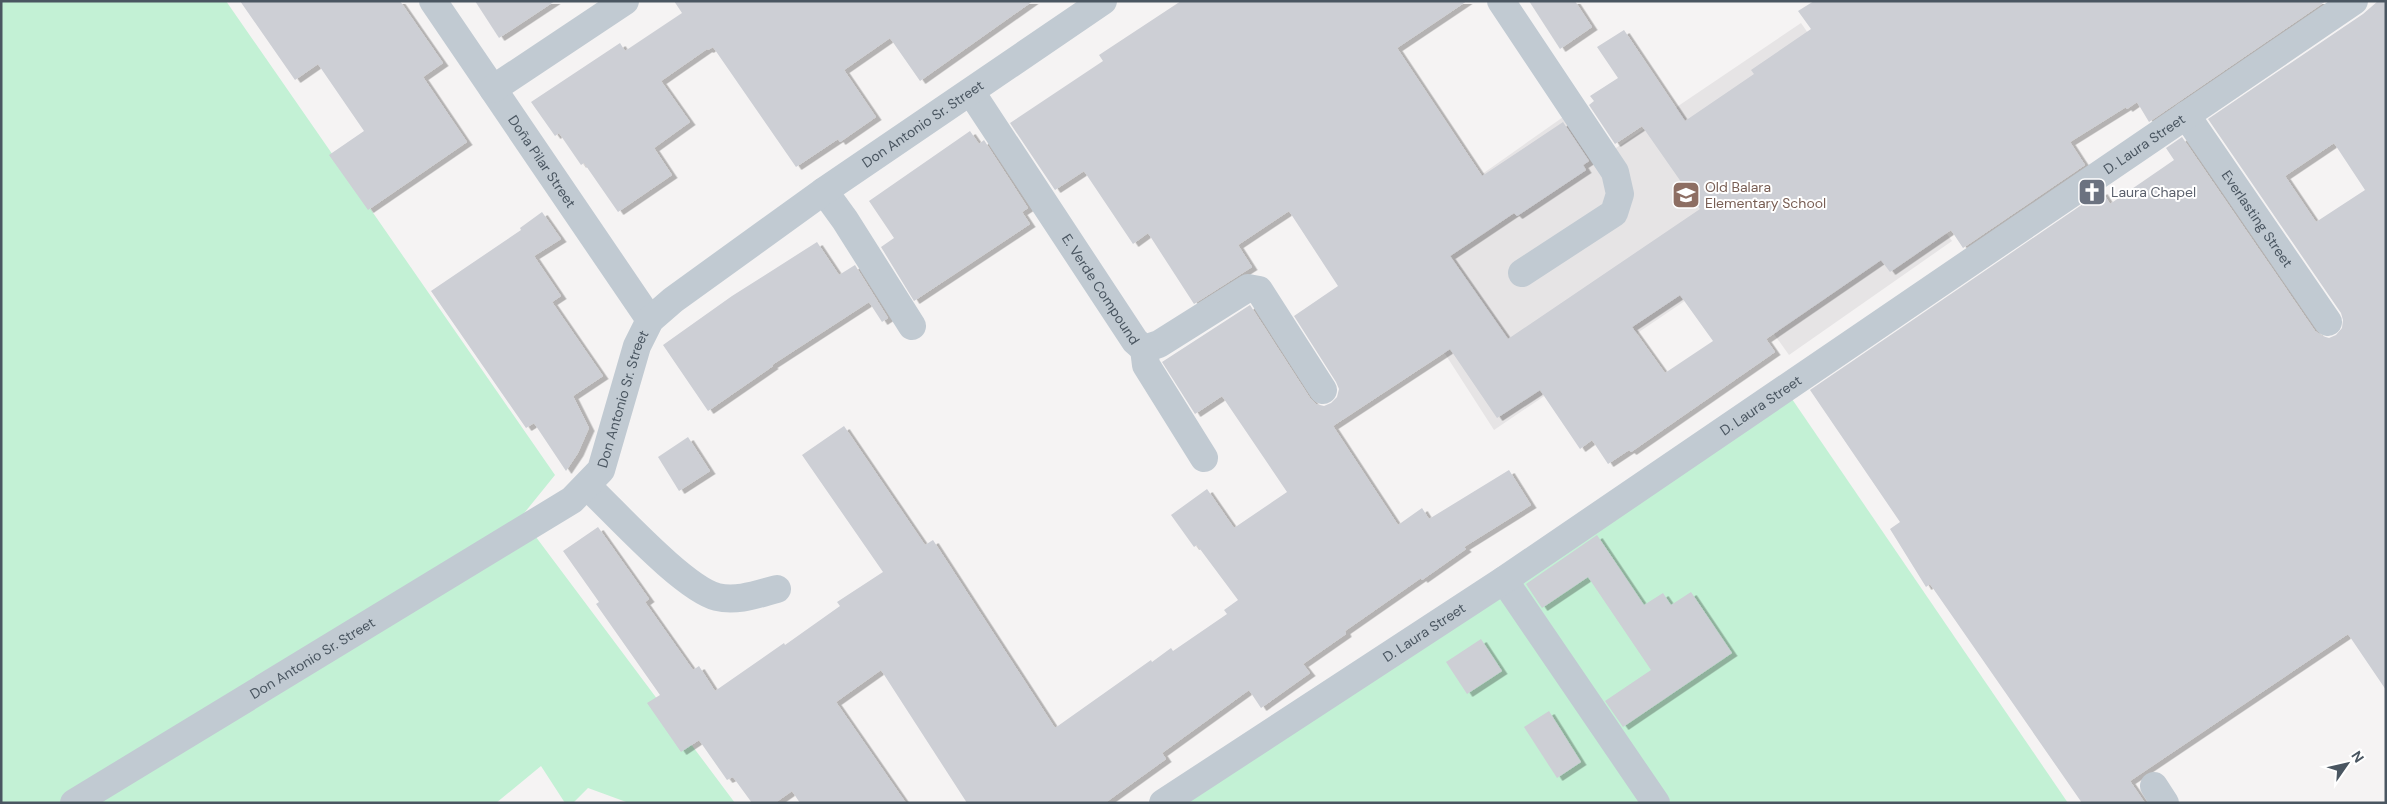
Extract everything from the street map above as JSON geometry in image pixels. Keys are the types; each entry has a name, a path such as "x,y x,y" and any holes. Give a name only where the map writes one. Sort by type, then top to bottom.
{"street":[{"name":"Doña Pilar Street","path":"434,1 650,320"},
{"path":"493,89 626,1"},
{"name":"Don Antonio Sr. Street","path":"74,803 572,500 600,470 637,346 650,320 673,300 824,191 1103,1"},
{"path":"1501,1 1616,172 1620,194 1614,213 1522,273"},
{"name":"D. Laura Street","path":"1163,803 1504,580 2354,1"},
{"name":"E. Verde Compound","path":"971,92 1135,341 1144,349 1159,344 1248,288 1259,290 1323,390"},
{"name":"Everlasting Street","path":"2186,115 2328,322"},
{"path":"824,191 845,220 912,326"},
{"path":"1144,349 1146,365 1204,458"},
{"path":"587,486 647,544 700,591 718,598 736,599 777,589"},
{"path":"1504,580 1656,803"}],"shaded area":[{"name":"Old Balara Elementary School","path":"1801,23 1952,241 1789,355 1729,271 1494,430 1377,248 1566,115 1613,150"}],"green space":[{"path":"1,1 226,1 555,475 521,517 735,803 629,803 588,788 573,803 565,803 541,766 496,803 1,803"},
{"path":"1792,399 2068,803 1179,803"}],"building":[{"path":"240,1 400,1 443,63 423,77 467,142 368,210 329,155 364,131 318,64 295,80"},
{"path":"475,1 555,1 499,38"},
{"path":"674,1 1033,1 920,81 890,38 844,70 876,117 840,142 838,139 796,167 713,47 707,49 661,81 690,122 654,148 672,175 618,212 584,163 581,165 559,133 555,136 531,102 620,43 625,51 682,13"},
{"path":"1181,1 1467,1 1397,48 1482,176 1563,122 1589,161 1583,165 1586,170 1517,216 1514,213 1450,256 1508,339 1700,209 1642,126 1615,144 1589,105 1594,101 1590,96 1618,78 1597,47 1624,30 1685,121 1754,74 1751,70 1811,29 1798,11 1814,1 2326,1 2149,122 2137,102 2070,142 2085,165 1963,248 1951,230 1890,272 1881,260 1766,339 1775,352 1631,452 1629,450 1608,464 1592,440 1580,449 1540,390 1497,418 1450,349 1333,426 1398,525 1422,508 1429,519 1509,470 1531,505 1464,547 1466,549 1345,631 1346,634 1303,664 1310,673 1261,708 1249,690 1162,753 1166,759 1105,803 967,803 881,670 836,702 906,803 800,803 792,791 775,803 752,803 733,777 727,780 699,740 681,752 647,703 660,695 596,604 599,602 563,551 598,527 649,599 645,602 693,670 699,666 715,691 784,643 785,645 840,606 837,602 883,572 802,455 844,426 925,545 933,540 1055,728 1151,660 1152,662 1171,648 1173,651 1227,614 1224,610 1238,600 1197,545 1194,547 1171,515 1207,489 1234,528 1287,492 1222,396 1195,414 1162,362 1250,305 1310,398 1316,404 1324,406 1331,403 1337,397 1339,389 1336,382 1294,316 1338,286 1289,211 1238,245 1252,267 1194,304 1148,233 1133,244 1084,171 1055,190 1010,123 1103,61 1099,55","holes":["1680,295 1713,341 1665,373 1632,327"]},
{"path":"1529,1 1575,1 1592,27 1560,49"},
{"path":"2378,1 2386,1 2386,690 2348,634 2130,781 2145,803 2082,803 1930,584 1926,587 1890,529 1900,522 1810,390 2102,191 2110,204 2174,160 2166,148 2182,137 2315,331 2329,338 2336,335 2342,328 2343,320 2341,313 2208,119 2363,14","holes":["2334,143 2365,190 2316,222 2285,176"]},
{"path":"970,131 979,144 984,140 1028,208 1022,212 1030,224 914,301 881,247 894,238 869,201"},
{"path":"542,212 561,239 534,256 561,296 552,302 603,376 573,396 589,428 578,453 566,471 534,423 526,428 431,291 521,230 520,228"},
{"path":"817,242 839,275 855,265 888,318 882,322 869,302 772,365 708,411 663,345 732,296"},
{"path":"688,437 710,471 679,491 658,457"},
{"path":"1597,535 1644,605 1663,593 1671,605 1691,592 1732,653 1623,727 1605,701 1651,670 1588,577 1542,608 1526,584"},
{"path":"1481,639 1502,671 1467,694 1446,662"},
{"path":"1549,711 1581,762 1557,778 1524,727"}],"place":[{"name":"Laura Chapel","path":"2092,192"},
{"name":"Old Balara Elementary School","path":"1686,195"}]}
